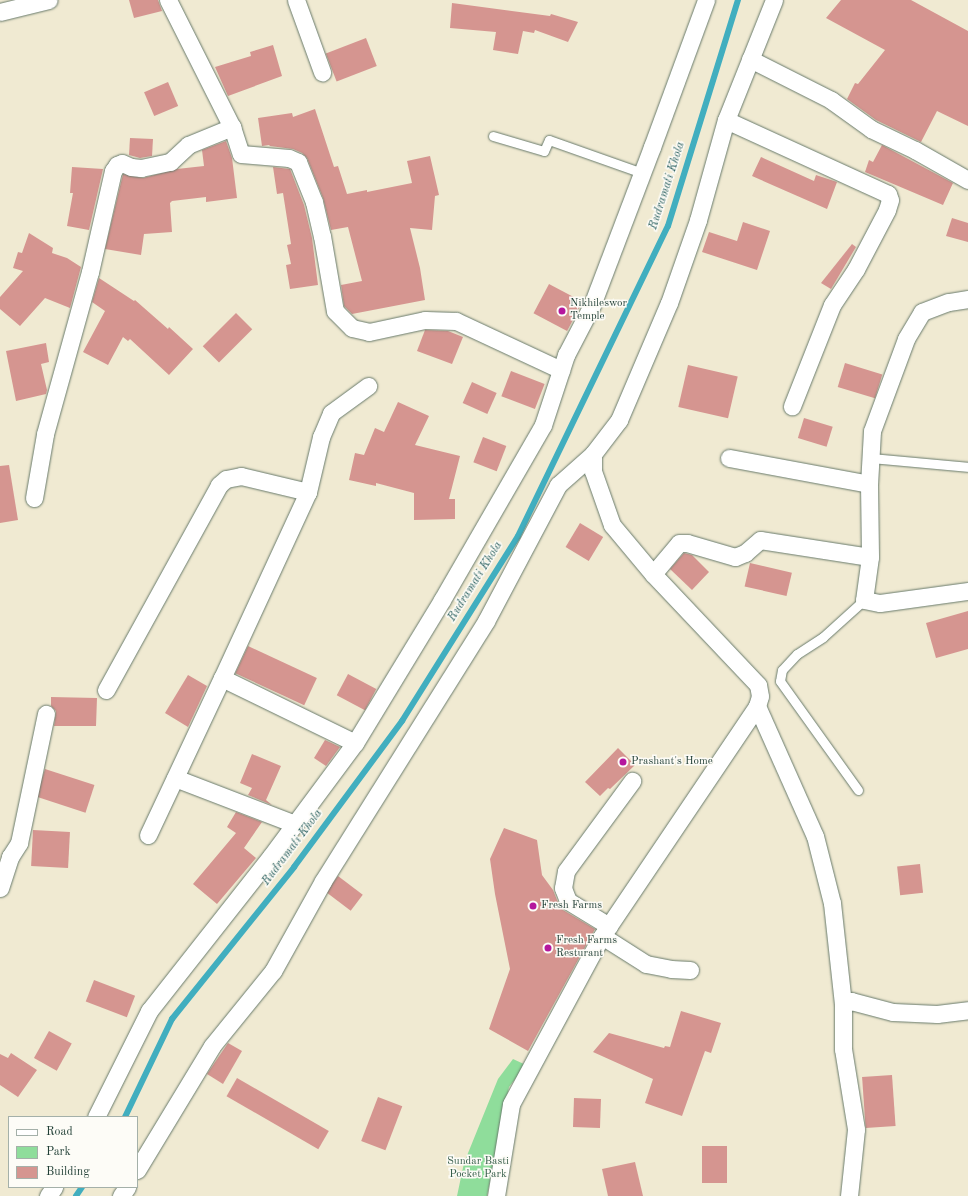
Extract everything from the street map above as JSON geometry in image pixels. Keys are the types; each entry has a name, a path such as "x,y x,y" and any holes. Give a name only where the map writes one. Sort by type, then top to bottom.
{"street":[{"path":"0,12 50,0"},
{"path":"168,0 232,127 241,154 289,158 298,162 314,202 322,236 335,311 352,328 369,332 425,320 456,321 562,370"},
{"path":"296,0 322,72"},
{"path":"96,1116 149,1011 272,856 355,743 442,600 543,425 566,354 592,305 706,0"},
{"path":"138,1168 212,1046 273,971 323,881 414,739 486,621 558,485 593,454 619,420 670,303 698,220 726,120 774,0"},
{"path":"750,59 831,100 871,129 915,150 968,180"},
{"path":"726,120 888,194 890,200 887,210 856,269 832,305 792,406"},
{"path":"34,498 45,434 90,272 113,172 117,165 122,163 131,167 141,168 170,162 188,145 232,127"},
{"path":"968,299 948,302 922,312 906,340 872,431 869,484 870,557 864,600 880,603 968,591"},
{"path":"148,835 308,492 321,437 330,413 368,386"},
{"path":"496,1196 511,1104 605,931 757,706 760,696 758,685 653,574 612,525 593,471 593,454"},
{"path":"729,458 869,484"},
{"path":"106,690 219,485 226,479 241,476 308,492"},
{"path":"653,574 679,543 687,543 735,557 745,553 760,540 870,557"},
{"path":"222,678 355,743"},
{"path":"757,706 815,836 832,903 843,1005 843,1049 856,1129 849,1196"},
{"path":"0,888 5,856 19,843 46,714"},
{"path":"175,778 295,824"},
{"path":"632,781 566,871 563,888 568,901 646,964 671,970 690,970"},
{"path":"843,1005 851,1001 893,1012 937,1014 968,1010"}],"lane":[{"path":"493,136 544,151 549,140 642,173"},
{"path":"870,458 968,467"},
{"path":"858,790 780,681 782,670 797,654 823,637 864,600"}],"green space":[{"name":"Sundar Basti Pocket Park","path":"513,1059 526,1065 509,1087 487,1196 457,1196 464,1163 498,1079"}],"building":[{"path":"129,0 158,0 162,11 134,18"},
{"path":"841,0 911,0 968,31 968,126 937,111 921,142 876,120 847,99 855,83 858,84 885,50 826,18"},
{"path":"452,3 550,16 551,14 578,22 568,42 535,30 534,33 523,31 518,54 493,50 496,32 450,28"},
{"path":"366,38 377,66 337,81 326,53"},
{"path":"273,45 282,76 228,96 215,67 251,56 250,52"},
{"path":"168,82 178,106 154,116 144,92"},
{"path":"315,109 334,167 338,166 347,194 367,190 367,192 412,183 407,161 430,156 439,195 435,196 432,230 410,228 420,268 425,300 352,314 344,306 341,285 362,281 348,227 331,230 323,198 307,158 302,153 293,149 269,145 262,146 258,118 292,113 293,117"},
{"path":"130,138 153,139 152,156 140,158 129,155"},
{"path":"226,141 232,158 237,198 206,202 206,197 172,201 170,203 172,232 144,234 141,255 105,249 123,174 143,178 177,169 204,166 202,150"},
{"path":"882,145 953,183 943,205 865,172 869,160 873,162"},
{"path":"761,157 814,181 816,175 837,182 827,209 752,176"},
{"path":"72,167 103,169 89,230 67,226 73,193 70,193"},
{"path":"273,167 290,169 304,205 312,238 318,285 290,289 286,265 291,264 287,245 291,244 283,193 277,194"},
{"path":"952,218 968,223 968,242 946,236"},
{"path":"743,222 770,231 757,270 702,252 709,232 737,241"},
{"path":"29,233 53,248 52,253 67,258 81,267 70,308 45,298 20,326 0,309 0,297 23,271 13,268 18,252 22,253"},
{"path":"852,244 856,247 831,289 821,283"},
{"path":"99,278 134,301 135,300 168,329 169,327 193,349 169,375 130,339 128,341 123,337 108,365 83,352 105,311 92,302"},
{"path":"549,284 583,302 567,331 534,313"},
{"path":"236,313 252,329 219,362 203,346"},
{"path":"425,330 448,331 463,337 452,364 417,351"},
{"path":"46,343 49,362 41,364 47,390 46,394 16,401 6,351"},
{"path":"845,363 882,374 875,398 838,387"},
{"path":"688,365 738,376 728,418 678,407"},
{"path":"511,371 545,384 535,409 501,396"},
{"path":"472,382 497,393 487,414 463,403"},
{"path":"398,402 429,416 415,445 460,456 449,499 455,499 455,519 414,520 414,493 376,483 376,486 349,480 355,453 364,455 375,428 384,432"},
{"path":"804,418 833,427 827,447 798,438"},
{"path":"483,437 506,446 497,471 473,462"},
{"path":"9,465 18,520 0,523 0,466"},
{"path":"580,523 603,537 589,561 566,547"},
{"path":"684,553 692,555 709,572 692,590 670,569"},
{"path":"750,563 792,573 786,596 745,586"},
{"path":"968,611 968,649 936,658 926,623"},
{"path":"248,646 317,678 304,705 235,673"},
{"path":"348,674 376,689 365,710 337,695"},
{"path":"188,675 207,686 188,727 165,713"},
{"path":"51,697 97,698 96,726 54,726 56,711 51,706"},
{"path":"325,740 340,747 326,766 314,758"},
{"path":"618,748 635,765 610,789 608,788 600,796 585,782"},
{"path":"252,754 281,766 266,800 272,805 248,795 252,788 240,783"},
{"path":"45,769 94,785 85,813 36,797"},
{"path":"236,812 262,822 244,848 256,858 217,904 193,884 236,833 227,827"},
{"name":"Fresh Farms Resturant","path":"504,828 537,840 542,875 553,890 559,905 563,910 595,929 528,1051 489,1029 510,969 495,894 490,859"},
{"path":"33,830 70,832 68,868 31,866"},
{"path":"920,864 923,893 900,895 897,866"},
{"path":"338,876 363,895 351,911 326,892"},
{"path":"94,980 135,996 127,1017 86,1001"},
{"path":"681,1011 721,1023 711,1053 705,1051 682,1116 645,1103 653,1079 593,1052 609,1033 664,1048 665,1046 670,1047"},
{"path":"49,1031 72,1044 57,1071 34,1058"},
{"path":"228,1043 242,1051 223,1084 207,1074"},
{"path":"11,1053 37,1070 18,1097 0,1085 0,1054 8,1058"},
{"path":"892,1075 896,1126 866,1128 862,1077"},
{"path":"237,1078 329,1131 318,1149 226,1096"},
{"path":"378,1097 402,1106 385,1150 361,1141"},
{"path":"574,1098 601,1099 600,1128 573,1127"},
{"path":"702,1146 727,1146 727,1183 702,1183"},
{"path":"635,1162 643,1196 608,1196 602,1169"}],"waterway":[{"name":"Rudramati Khola","path":"125,1116 172,1019 294,867 402,721 518,536 668,226 738,0"},
{"name":"Rudramati Khola","path":"76,1196 81,1188"}],"place":[{"name":"Nikhileswor Temple","path":"562,311"},
{"name":"Prashant's Home","path":"623,762"},
{"name":"Fresh Farms","path":"533,906"},
{"name":"Fresh Farms Resturant","path":"548,948"}]}
